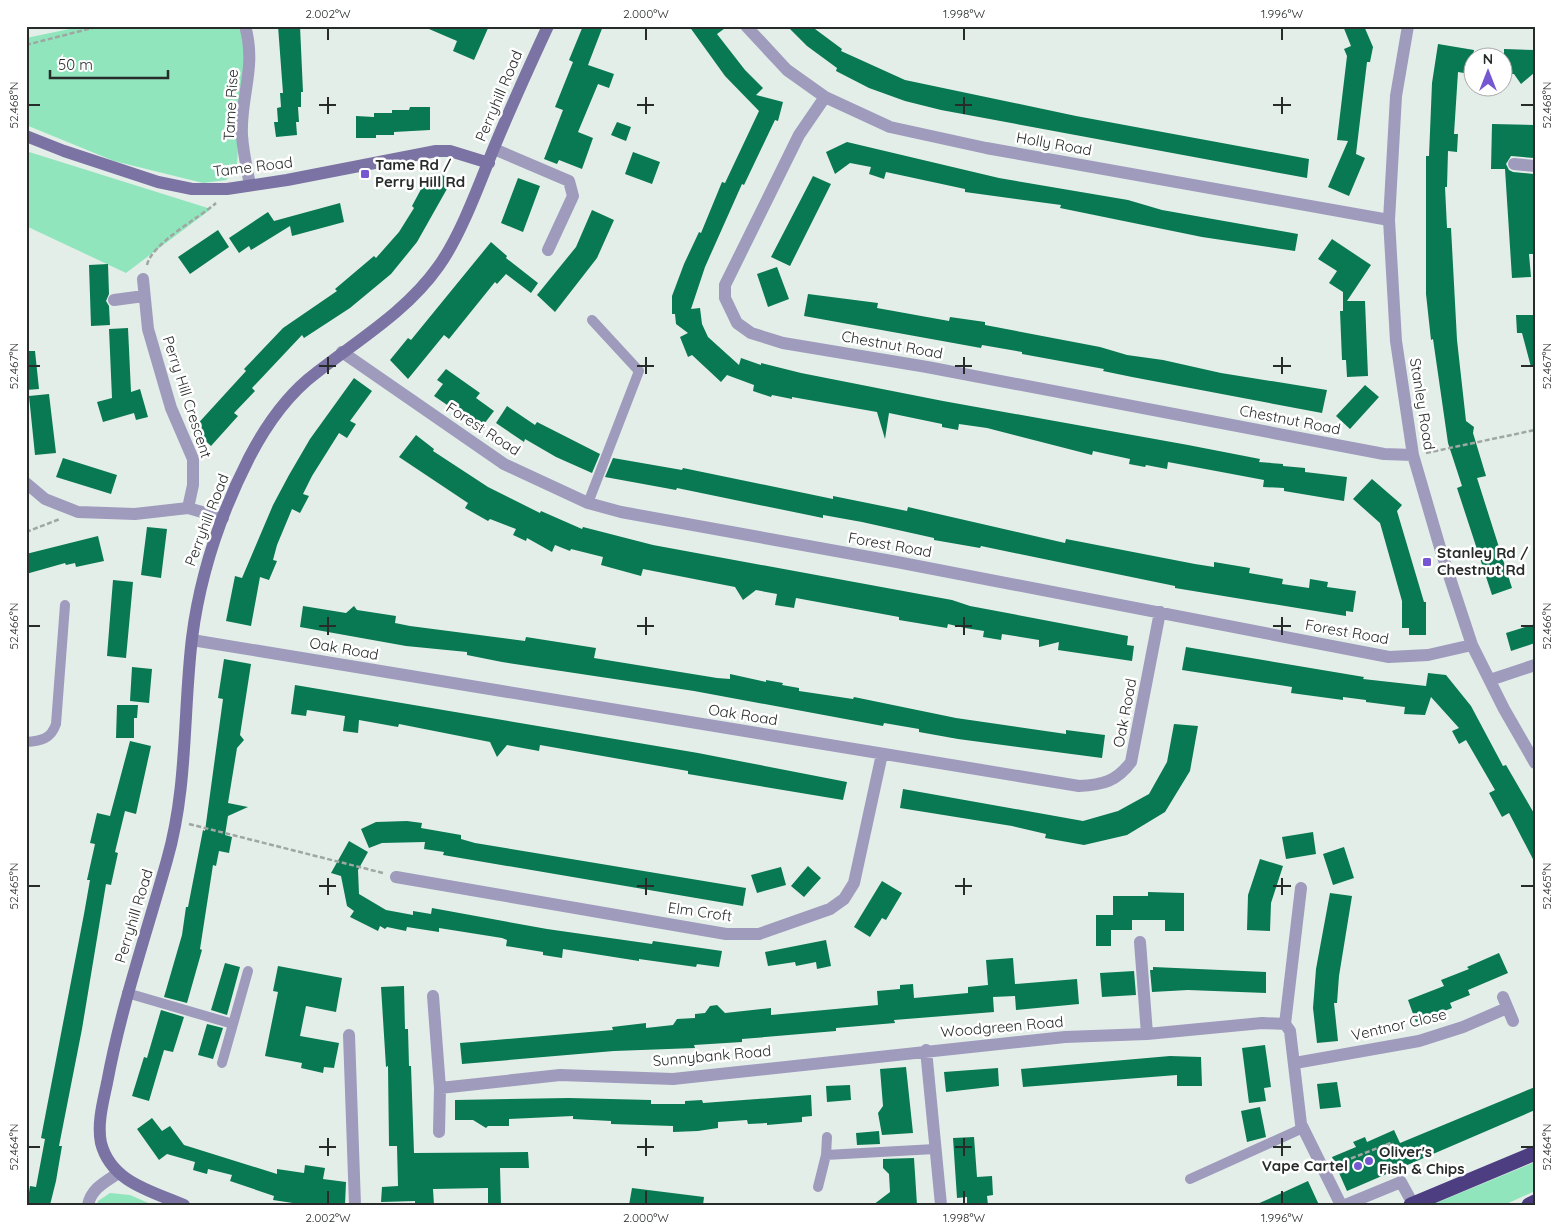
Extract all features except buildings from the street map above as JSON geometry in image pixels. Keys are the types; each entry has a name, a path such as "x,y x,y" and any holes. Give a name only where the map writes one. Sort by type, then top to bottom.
{"highway":[{"path":"1412,1204 1535,1153"},
{"path":"1529,1205 1535,1202"}],"street":[{"name":"Tame Rise","path":"245,26 248,35 250,76 242,134 250,186"},
{"name":"Perryhill Road","path":"117,1174 106,1159 100,1140 100,1117 127,993 178,821 187,730 192,640 203,578 211,547 250,457 272,421 317,371 406,305 439,266 488,163 548,26"},
{"name":"Holly Road","path":"746,26 787,70 825,97 890,127 986,148 1389,220"},
{"name":"Stanley Road","path":"1408,26 1396,96 1389,220 1396,341 1413,455 1441,551 1472,645 1535,763"},
{"name":"Chestnut Road","path":"825,97 799,135 725,285 725,298 732,314 737,323 751,333 783,343 927,368 1374,452 1413,455"},
{"name":"Tame Road","path":"26,136 64,151 158,182 192,189 227,189 250,186 436,151 450,151 488,163"},
{"path":"494,149 569,180 573,190 572,196 548,250"},
{"path":"1514,164 1535,166"},
{"name":"Perry Hill Crescent","path":"144,279 148,329 171,408 193,459 193,485 188,508"},
{"path":"114,300 144,296"},
{"name":"Forest Road","path":"342,352 504,464 588,503 621,512 1160,612 1389,657 1428,656 1472,645"},
{"path":"26,483 45,499 78,512 135,514 188,508 222,518"},
{"name":"Oak Road","path":"192,640 1079,786 1095,785 1122,774 1131,762 1160,612"},
{"path":"1490,680 1535,665"},
{"name":"Elm Croft","path":"396,876 726,934 759,934 830,909 844,899 854,883 882,754"},
{"path":"1301,888 1285,1024 1290,1031 1303,1128 1341,1205"},
{"path":"1140,942 1147,1034"},
{"path":"433,996 440,1088 439,1132"},
{"name":"Ventnor Close","path":"1295,1063 1419,1041 1463,1027 1505,1002 1513,1021"},
{"name":"Woodgreen Road","path":"941,1205 926,1050 1065,1037 1147,1034 1262,1023 1285,1024"},
{"path":"349,1035 355,1205"},
{"name":"Sunnybank Road","path":"440,1088 560,1075 673,1079 926,1050"},
{"path":"88,1205 90,1196 117,1174 184,1205"},
{"path":"1345,1205 1401,1182 1412,1204"}],"lane":[{"path":"588,503 639,371 592,320"},
{"path":"26,742 46,738 53,732 56,724 65,606"},
{"path":"222,1063 248,971"},
{"path":"127,993 233,1024"},
{"path":"1190,1179 1303,1128"},
{"path":"818,1187 826,1155 827,1137"},
{"path":"826,1155 935,1149"}],"path":[{"path":"26,45 100,26"},
{"path":"144,279 148,260 162,245 216,204 227,189"},
{"path":"1413,455 1535,430"},
{"path":"26,532 78,512"},
{"path":"178,821 396,876"},
{"path":"1338,1165 1393,1142"}],"green space":[{"path":"84,26 238,26 245,49 246,61 238,127 236,171 226,180 203,183 114,161 26,125 26,38"},
{"path":"26,151 211,209 126,273 26,226"},
{"path":"1535,1162 1535,1191 1504,1205 1431,1205"},
{"path":"110,1193 130,1195 153,1205 97,1205 98,1201"}],"place":[{"name":"Tame Rd / Perry Hill Rd","path":"365,174"},
{"name":"Stanley Rd / Chestnut Rd","path":"1427,562"},
{"name":"Oliver's Fish & Chips","path":"1369,1161"},
{"name":"Vape Cartel","path":"1358,1166"}]}
